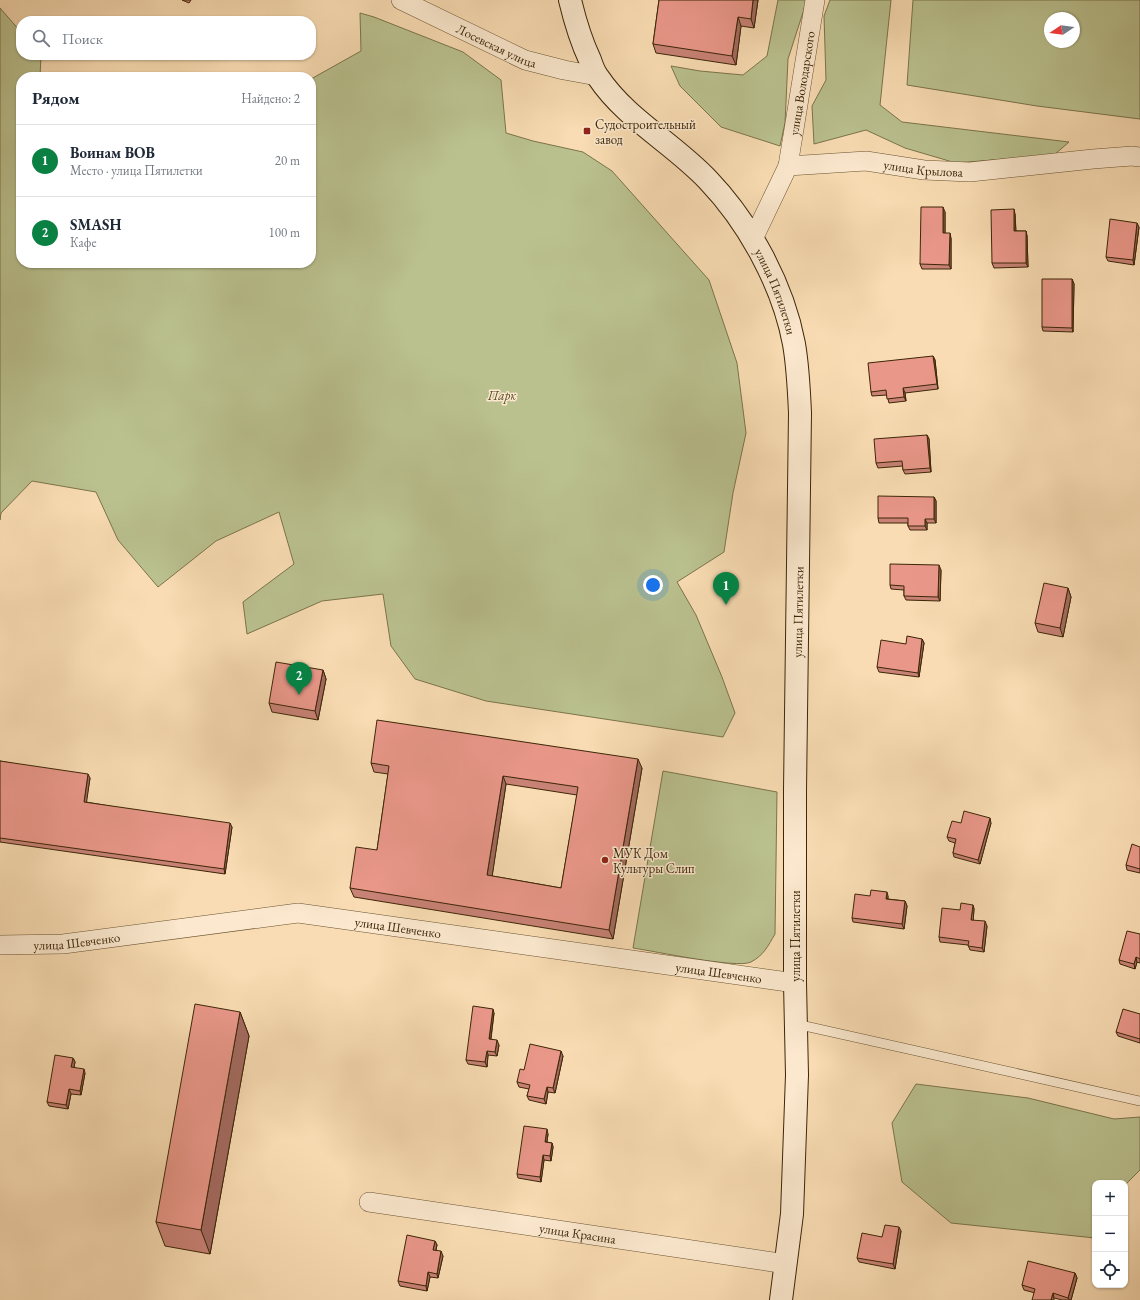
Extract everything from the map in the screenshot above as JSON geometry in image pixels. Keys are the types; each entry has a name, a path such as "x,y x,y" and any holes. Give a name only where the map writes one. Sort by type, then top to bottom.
{"main road":[{"name":"улица Пятилетки","path":"570,0 578,28 597,76 615,98 639,122 678,153 707,179 730,205 754,239 784,309 793,343 799,386 800,413 795,790 795,984 797,1075 792,1214 781,1300"}],"street":[{"name":"Лосевская улица","path":"401,0 525,60 564,70 597,76"},
{"name":"улица Володарского","path":"788,166 814,0"},
{"name":"улица Крылова","path":"788,166 866,161 924,170 970,172 1093,159 1132,156 1140,157"},
{"path":"754,239 788,166"},
{"name":"улица Шевченко","path":"0,945 63,944 298,913 795,984"},
{"name":"улица Красина","path":"369,1202 786,1264"}],"lane":[{"path":"796,1024 1140,1101"}],"green space":[{"path":"778,0 807,0 788,59 785,123 780,146 721,127 680,86 671,66 700,71 743,75 767,56"},
{"path":"830,0 891,0 880,105 902,122 1069,142 1054,155 956,163 905,148 866,130 814,144 812,106 826,80 824,16"},
{"path":"913,0 1140,0 1140,119 1037,106 907,85"},
{"name":"Парк","path":"0,8 16,26 16,60 41,60 40,72 16,72 16,268 316,268 316,76 361,51 360,13 374,17 463,52 501,80 506,133 533,141 583,152 612,171 709,280 737,363 746,433 733,493 724,552 677,582 696,615 722,677 735,713 723,737 486,701 415,679 391,646 383,594 322,601 247,634 243,602 294,564 279,512 216,541 158,587 118,540 96,492 32,481 1,513 0,520"},
{"path":"663,771 777,792 775,934 762,953 751,962 743,964 695,959 633,948"},
{"path":"916,1084 1028,1098 1114,1119 1140,1117 1140,1170 1128,1182 1128,1180 1092,1180 1092,1238 951,1223 902,1182 892,1123"}],"building":[{"path":"659,0 753,0 751,19 738,17 732,56 653,44"},
{"path":"921,207 943,207 943,233 950,233 949,265 920,264"},
{"path":"1014,209 1014,231 1026,231 1026,263 992,263 991,210"},
{"path":"1110,219 1137,223 1133,260 1106,257"},
{"path":"1042,279 1072,279 1072,328 1042,327"},
{"path":"933,356 937,384 903,388 904,397 887,399 886,390 871,392 868,363"},
{"path":"927,435 930,468 903,470 902,461 876,463 874,439"},
{"path":"878,496 934,497 934,519 925,519 925,526 908,526 908,518 878,518"},
{"path":"890,564 939,565 938,597 904,596 904,586 890,585"},
{"path":"1044,583 1068,588 1060,628 1035,623"},
{"path":"907,636 922,639 918,673 877,667 881,640 906,644"},
{"path":"276,662 323,670 315,711 269,703"},
{"path":"377,720 638,759 609,930 350,888 356,847 377,850 389,766 371,763","holes":["503,776 578,787 561,888 487,875"]},
{"path":"0,761 88,774 84,802 230,823 224,869 0,838"},
{"path":"964,811 990,818 978,860 953,853 956,839 947,837 952,821 961,823"},
{"path":"1132,844 1140,847 1140,869 1126,865"},
{"path":"871,890 887,892 886,899 905,901 902,924 852,918 855,894 870,896"},
{"path":"961,903 973,905 971,920 985,921 982,948 968,946 969,941 939,937 942,908 960,910"},
{"path":"1127,931 1140,934 1140,959 1136,957 1134,964 1119,960"},
{"path":"195,1004 240,1012 201,1230 156,1222"},
{"path":"473,1006 493,1009 489,1039 497,1040 495,1052 487,1051 485,1062 466,1060"},
{"path":"1123,1009 1140,1014 1140,1039 1116,1032"},
{"path":"530,1044 561,1051 553,1088 547,1087 544,1099 527,1096 530,1085 517,1082 520,1069 524,1070"},
{"path":"55,1055 73,1058 71,1067 84,1069 80,1091 69,1089 66,1105 47,1102"},
{"path":"524,1126 547,1129 545,1142 552,1143 550,1156 543,1155 540,1177 517,1174"},
{"path":"885,1225 899,1227 893,1264 857,1258 862,1233 882,1237"},
{"path":"407,1235 435,1241 433,1250 441,1251 437,1274 428,1272 426,1286 398,1281"},
{"path":"1028,1261 1075,1273 1068,1298 1053,1293 1051,1300 1032,1300 1035,1289 1022,1285"}],"place":[{"name":"Судостроительный завод","path":"587,131"},
{"name":"Воинам ВОВ","path":"726,605"},
{"name":"SMASH","path":"299,695"},
{"name":"МУК Дом Культуры Слип","path":"605,860"}]}
